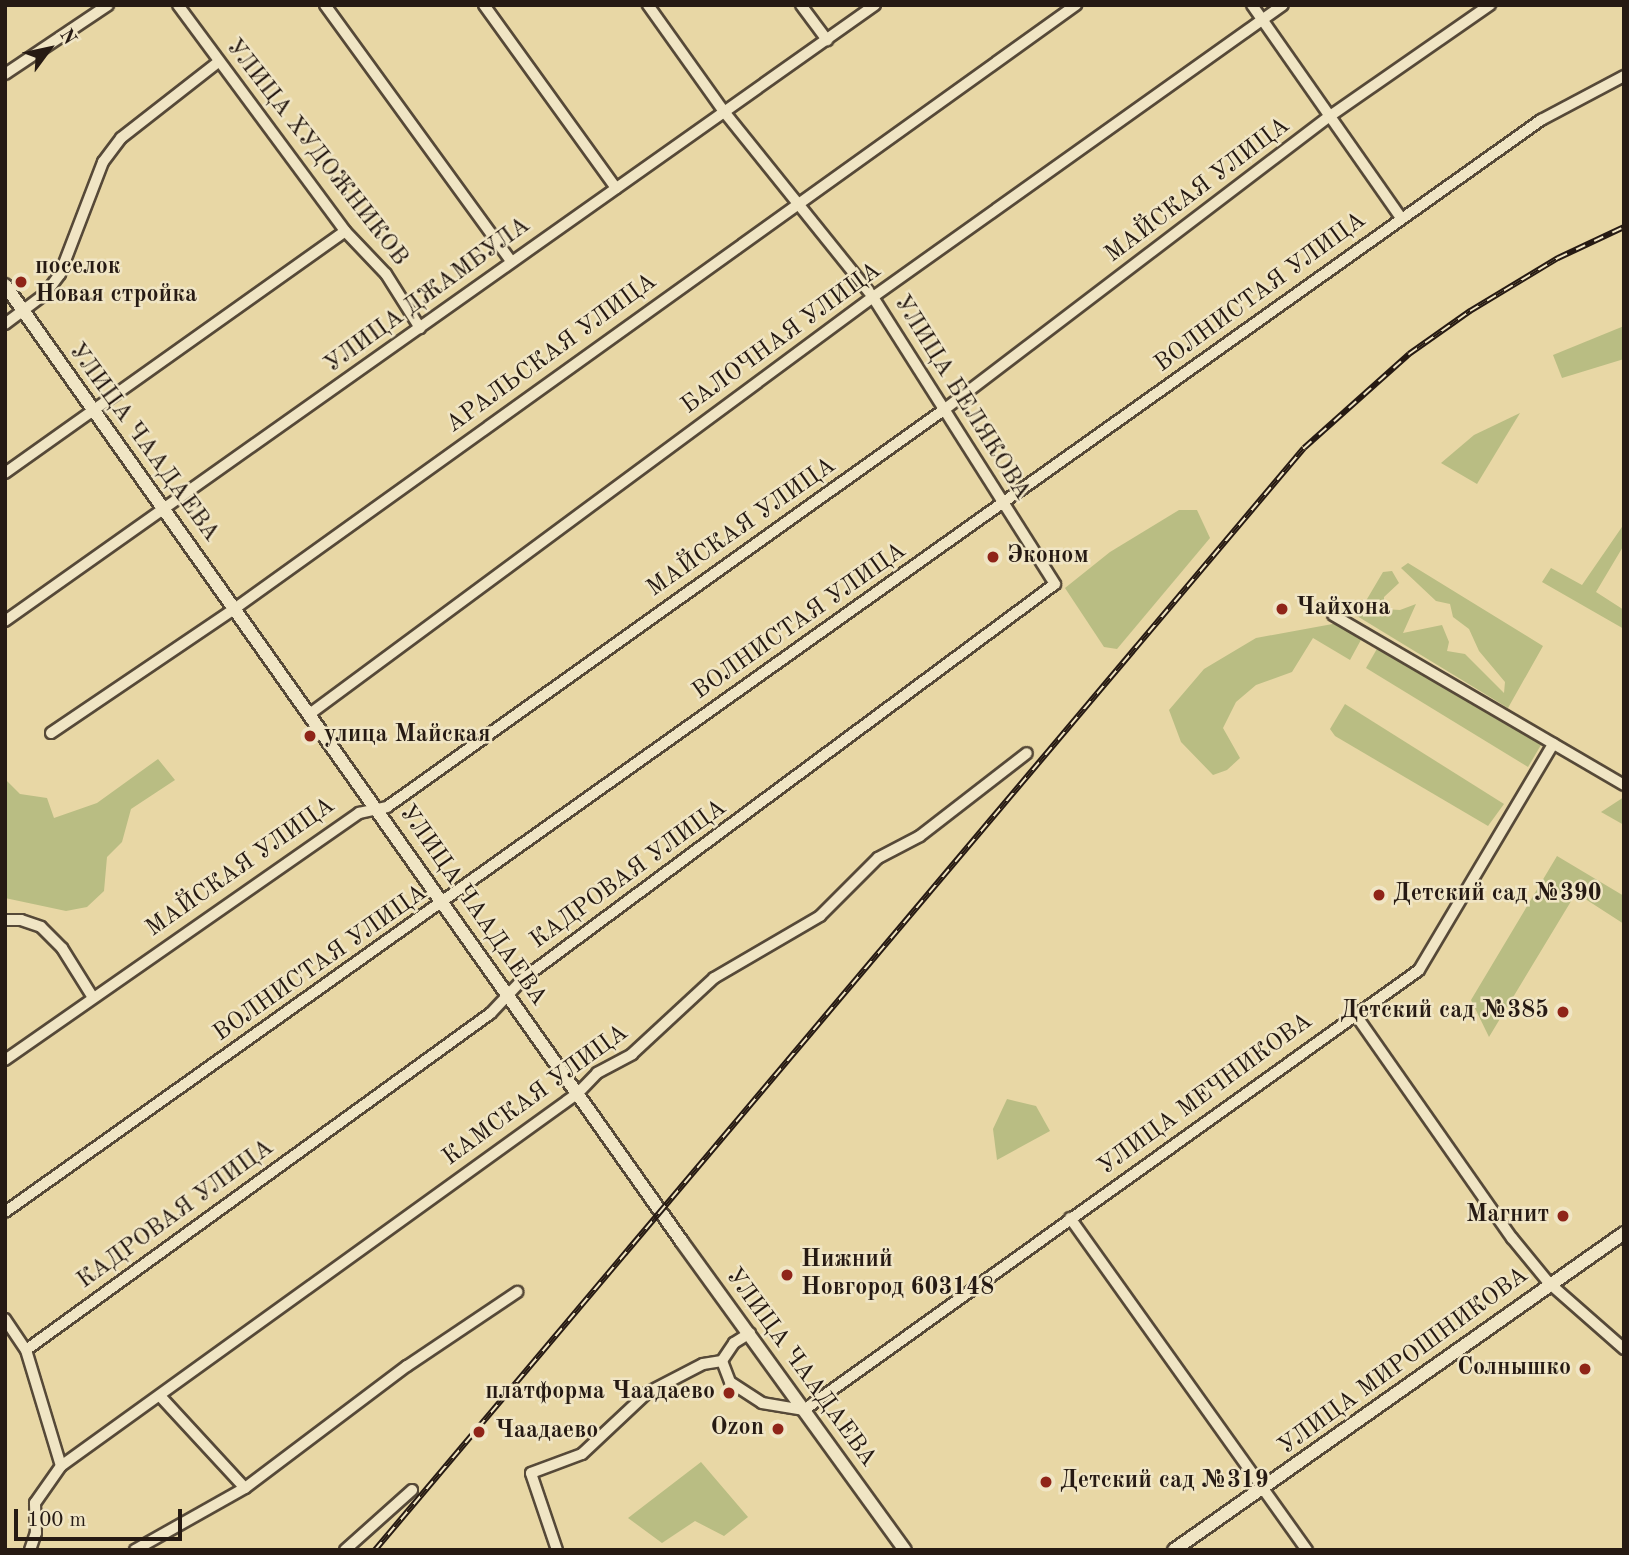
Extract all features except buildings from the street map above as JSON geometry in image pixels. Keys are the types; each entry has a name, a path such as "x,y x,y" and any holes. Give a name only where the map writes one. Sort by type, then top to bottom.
{"street":[{"path":"5,74 107,5"},
{"name":"УЛИЦА ХУДОЖНИКОВ","path":"178,5 217,63 322,196 345,232 386,274 420,328"},
{"path":"325,5 510,260"},
{"path":"484,5 616,188"},
{"name":"УЛИЦА БЕЛЯКОВА","path":"648,5 726,113 873,297 1055,584"},
{"path":"801,5 827,40"},
{"name":"УЛИЦА ДЖАМБУЛА","path":"5,621 420,328 510,260 726,113 875,5"},
{"name":"АРАЛЬСКАЯ УЛИЦА","path":"51,733 237,607 1076,5"},
{"path":"1252,5 1401,218"},
{"name":"БАЛОЧНАЯ УЛИЦА","path":"311,713 873,297 1283,5"},
{"name":"МАЙСКАЯ УЛИЦА","path":"5,1060 92,996 359,813 380,811 945,409 1331,116 1490,5"},
{"path":"5,324 23,312 60,274 103,162 121,138 217,63"},
{"name":"ВОЛНИСТАЯ УЛИЦА","path":"5,1212 444,904 1401,218 1541,120 1624,76"},
{"path":"5,473 345,232"},
{"name":"УЛИЦА ЧААДАЕВА","path":"5,285 92,412 237,607 509,997 905,1550"},
{"name":"КАДРОВАЯ УЛИЦА","path":"26,1350 509,997 524,978 1055,584"},
{"path":"1333,615 1624,786"},
{"name":"УЛИЦА МЕЧНИКОВА","path":"804,1410 1419,970 1553,744"},
{"name":"КАМСКАЯ УЛИЦА","path":"30,1550 36,1533 35,1503 61,1466 578,1093 597,1073 632,1054 714,978 820,916 878,858 920,836 1027,753"},
{"path":"5,920 21,920 41,927 62,948 92,996"},
{"path":"1355,1014 1512,1238 1549,1283 1624,1349"},
{"path":"1070,1218 1307,1550"},
{"name":"УЛИЦА МИРОШНИКОВА","path":"1174,1550 1549,1283 1624,1233"},
{"path":"135,1550 245,1488 407,1366 517,1292"},
{"path":"5,1319 26,1350 61,1466"},
{"path":"557,1550 531,1473 582,1454 647,1393 704,1364 722,1361 734,1343 750,1333"},
{"path":"722,1361 730,1381 746,1396 804,1410"},
{"path":"159,1396 245,1488"},
{"path":"345,1550 412,1490"}],"green space":[{"path":"1624,326 1624,359 1562,378 1553,355"},
{"path":"1520,413 1477,484 1441,463 1474,435"},
{"path":"1179,510 1197,510 1210,538 1117,649 1104,647 1065,588 1110,552"},
{"path":"1624,524 1624,545 1596,592 1624,610 1624,629 1542,582 1551,568 1582,585"},
{"path":"1408,563 1543,646 1508,708 1357,616 1383,572 1392,571 1399,583 1384,597 1384,609 1400,610 1416,604 1403,633 1442,625 1449,642 1447,651 1465,654 1504,693 1505,682 1479,651 1469,629 1453,617 1450,604 1436,601 1401,568"},
{"path":"1338,623 1362,638 1350,660 1313,638 1292,672 1256,685 1236,702 1223,728 1240,758 1227,770 1213,775 1181,742 1169,710 1204,669 1256,638"},
{"path":"1378,647 1541,745 1528,767 1366,668"},
{"path":"1345,704 1504,804 1488,826 1335,736 1330,729"},
{"path":"158,759 175,780 131,809 122,842 107,857 104,891 87,907 66,911 5,898 5,779 20,794 47,798 54,818 97,803"},
{"path":"1624,797 1624,825 1601,812"},
{"path":"1557,856 1624,896 1624,924 1576,893 1489,1037 1471,1000"},
{"path":"1007,1099 1036,1106 1050,1131 997,1160 993,1129"},
{"path":"701,1462 748,1517 724,1536 695,1521 662,1543 628,1518"}],"railway":[{"path":"375,1550 1304,448 1409,354 1470,311 1558,258 1624,227"}],"place":[{"name":"поселок Новая стройка","path":"21,282"},
{"name":"Эконом","path":"993,557"},
{"name":"Чайхона","path":"1282,609"},
{"name":"улица Майская","path":"310,736"},
{"name":"Детский сад №390","path":"1379,895"},
{"name":"Детский сад №385","path":"1563,1012"},
{"name":"Магнит","path":"1563,1216"},
{"name":"Нижний Новгород 603148","path":"787,1275"},
{"name":"Солнышко","path":"1585,1369"},
{"name":"платформа Чаадаево","path":"729,1393"},
{"name":"Ozon","path":"778,1429"},
{"name":"Чаадаево","path":"479,1432"},
{"name":"Детский сад №319","path":"1046,1482"}]}
